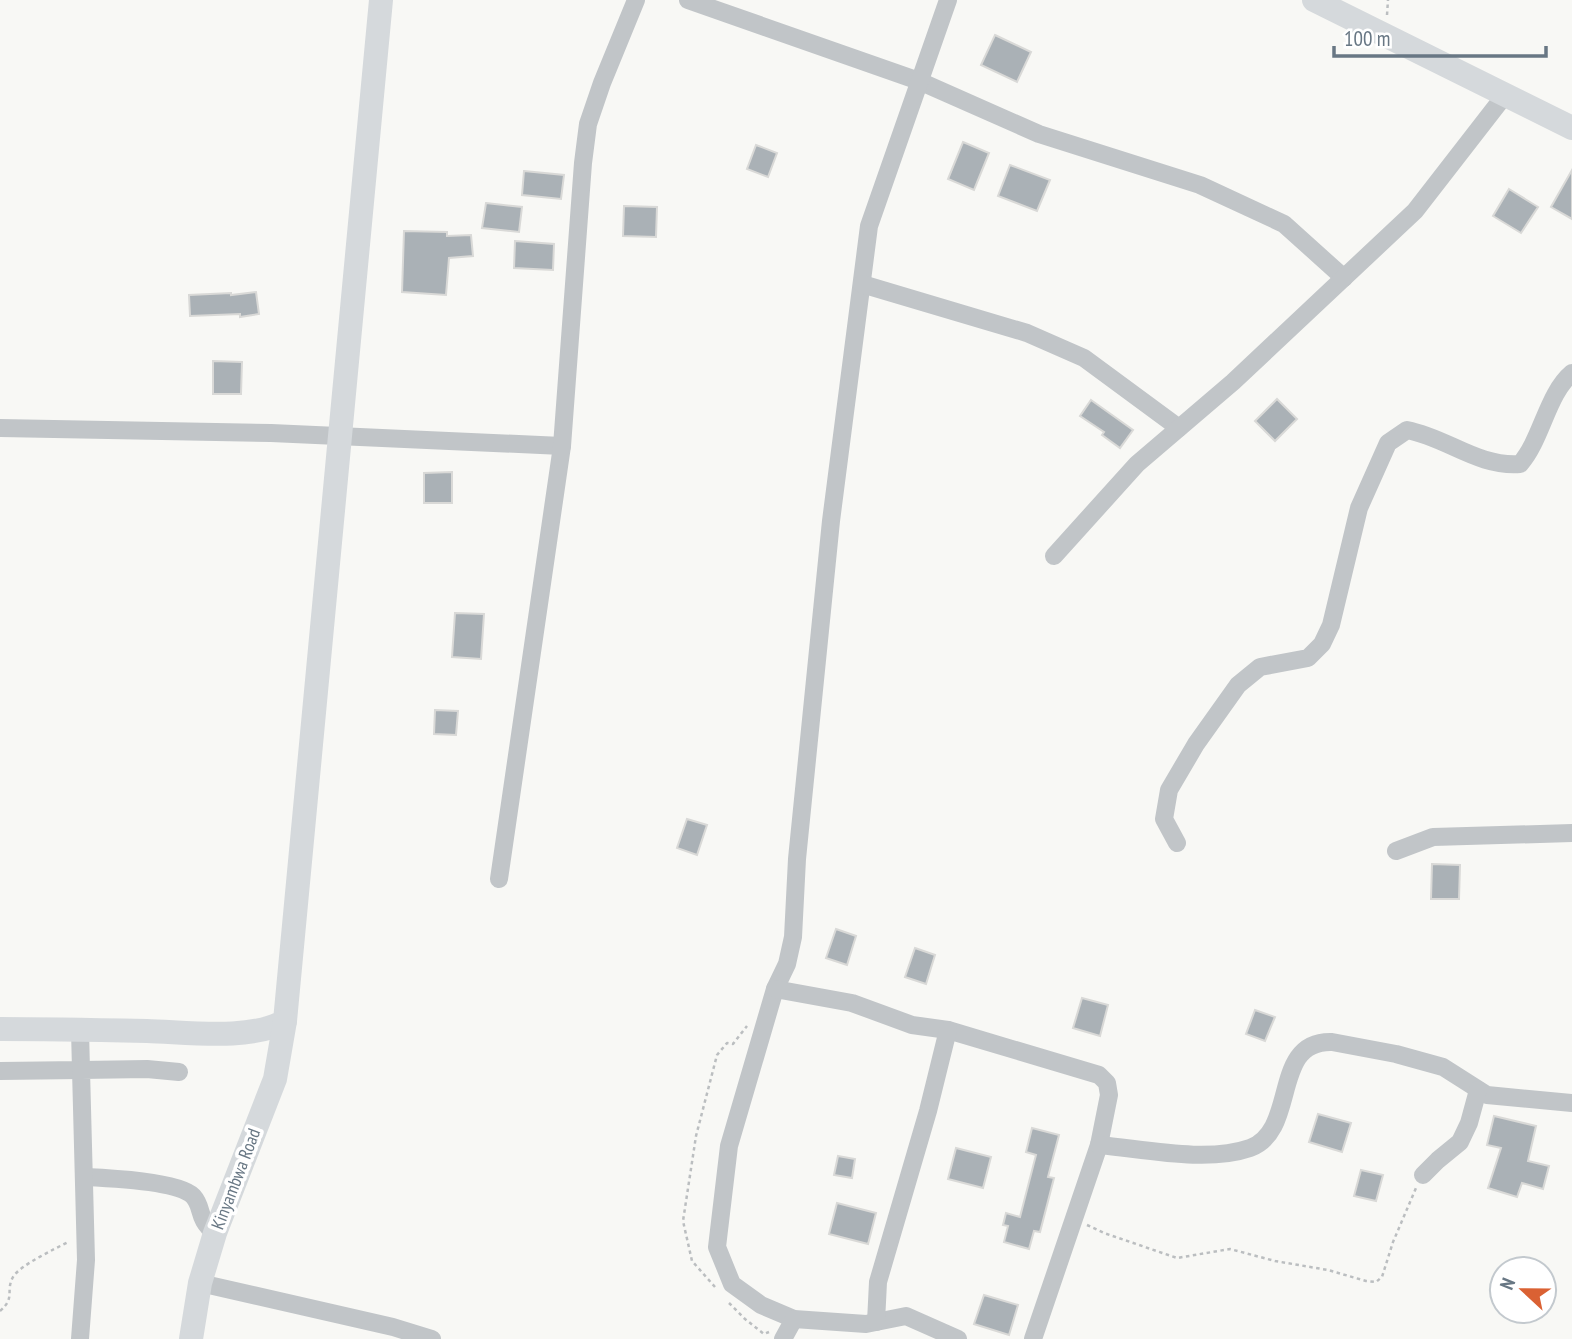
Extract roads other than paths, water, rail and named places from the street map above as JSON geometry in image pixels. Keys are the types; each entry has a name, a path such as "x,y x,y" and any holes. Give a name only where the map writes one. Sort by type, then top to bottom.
{"street":[{"name":"Kinyambwa Road","path":"191,1339 200,1283 215,1233 275,1079 285,1021 381,0"},
{"path":"499,879 562,446 588,124 636,0"},
{"path":"688,0 919,81 1039,134 1200,185 1284,224 1344,278"},
{"path":"948,0 869,226 831,521 797,859 793,937 787,964 775,989 729,1146 717,1247 732,1284 761,1305 794,1319 866,1324 906,1315 958,1339"},
{"path":"1314,0 1572,128"},
{"path":"1054,556 1137,464 1233,382 1415,211 1505,95"},
{"path":"862,284 1027,333 1084,358 1179,428"},
{"path":"1177,843 1164,819 1169,790 1196,744 1238,685 1260,667 1308,658 1322,644 1331,625 1359,508 1388,443 1407,430 1426,434 1465,453 1500,465 1520,464 1528,455 1556,397 1572,373"},
{"path":"0,428 271,433 562,446"},
{"path":"1396,851 1433,837 1572,832"},
{"path":"775,989 852,1003 912,1025 948,1030 1099,1075 1107,1083 1109,1095 1099,1145 1033,1339"},
{"path":"0,1029 246,1031 273,1027 285,1021"},
{"path":"80,1030 86,1232 80,1339"},
{"path":"876,1322 878,1282 928,1111 948,1030"},
{"path":"1099,1145 1208,1155 1250,1148 1266,1138 1277,1121 1291,1069 1307,1047 1320,1042 1423,1060 1443,1067 1487,1095 1572,1103"},
{"path":"0,1071 147,1069 179,1072"},
{"path":"1423,1175 1460,1142 1469,1124 1478,1090"},
{"path":"84,1177 145,1181 185,1192 193,1197 204,1224 215,1233"},
{"path":"200,1283 393,1327 432,1339"},
{"path":"783,1339 794,1319"}]}
